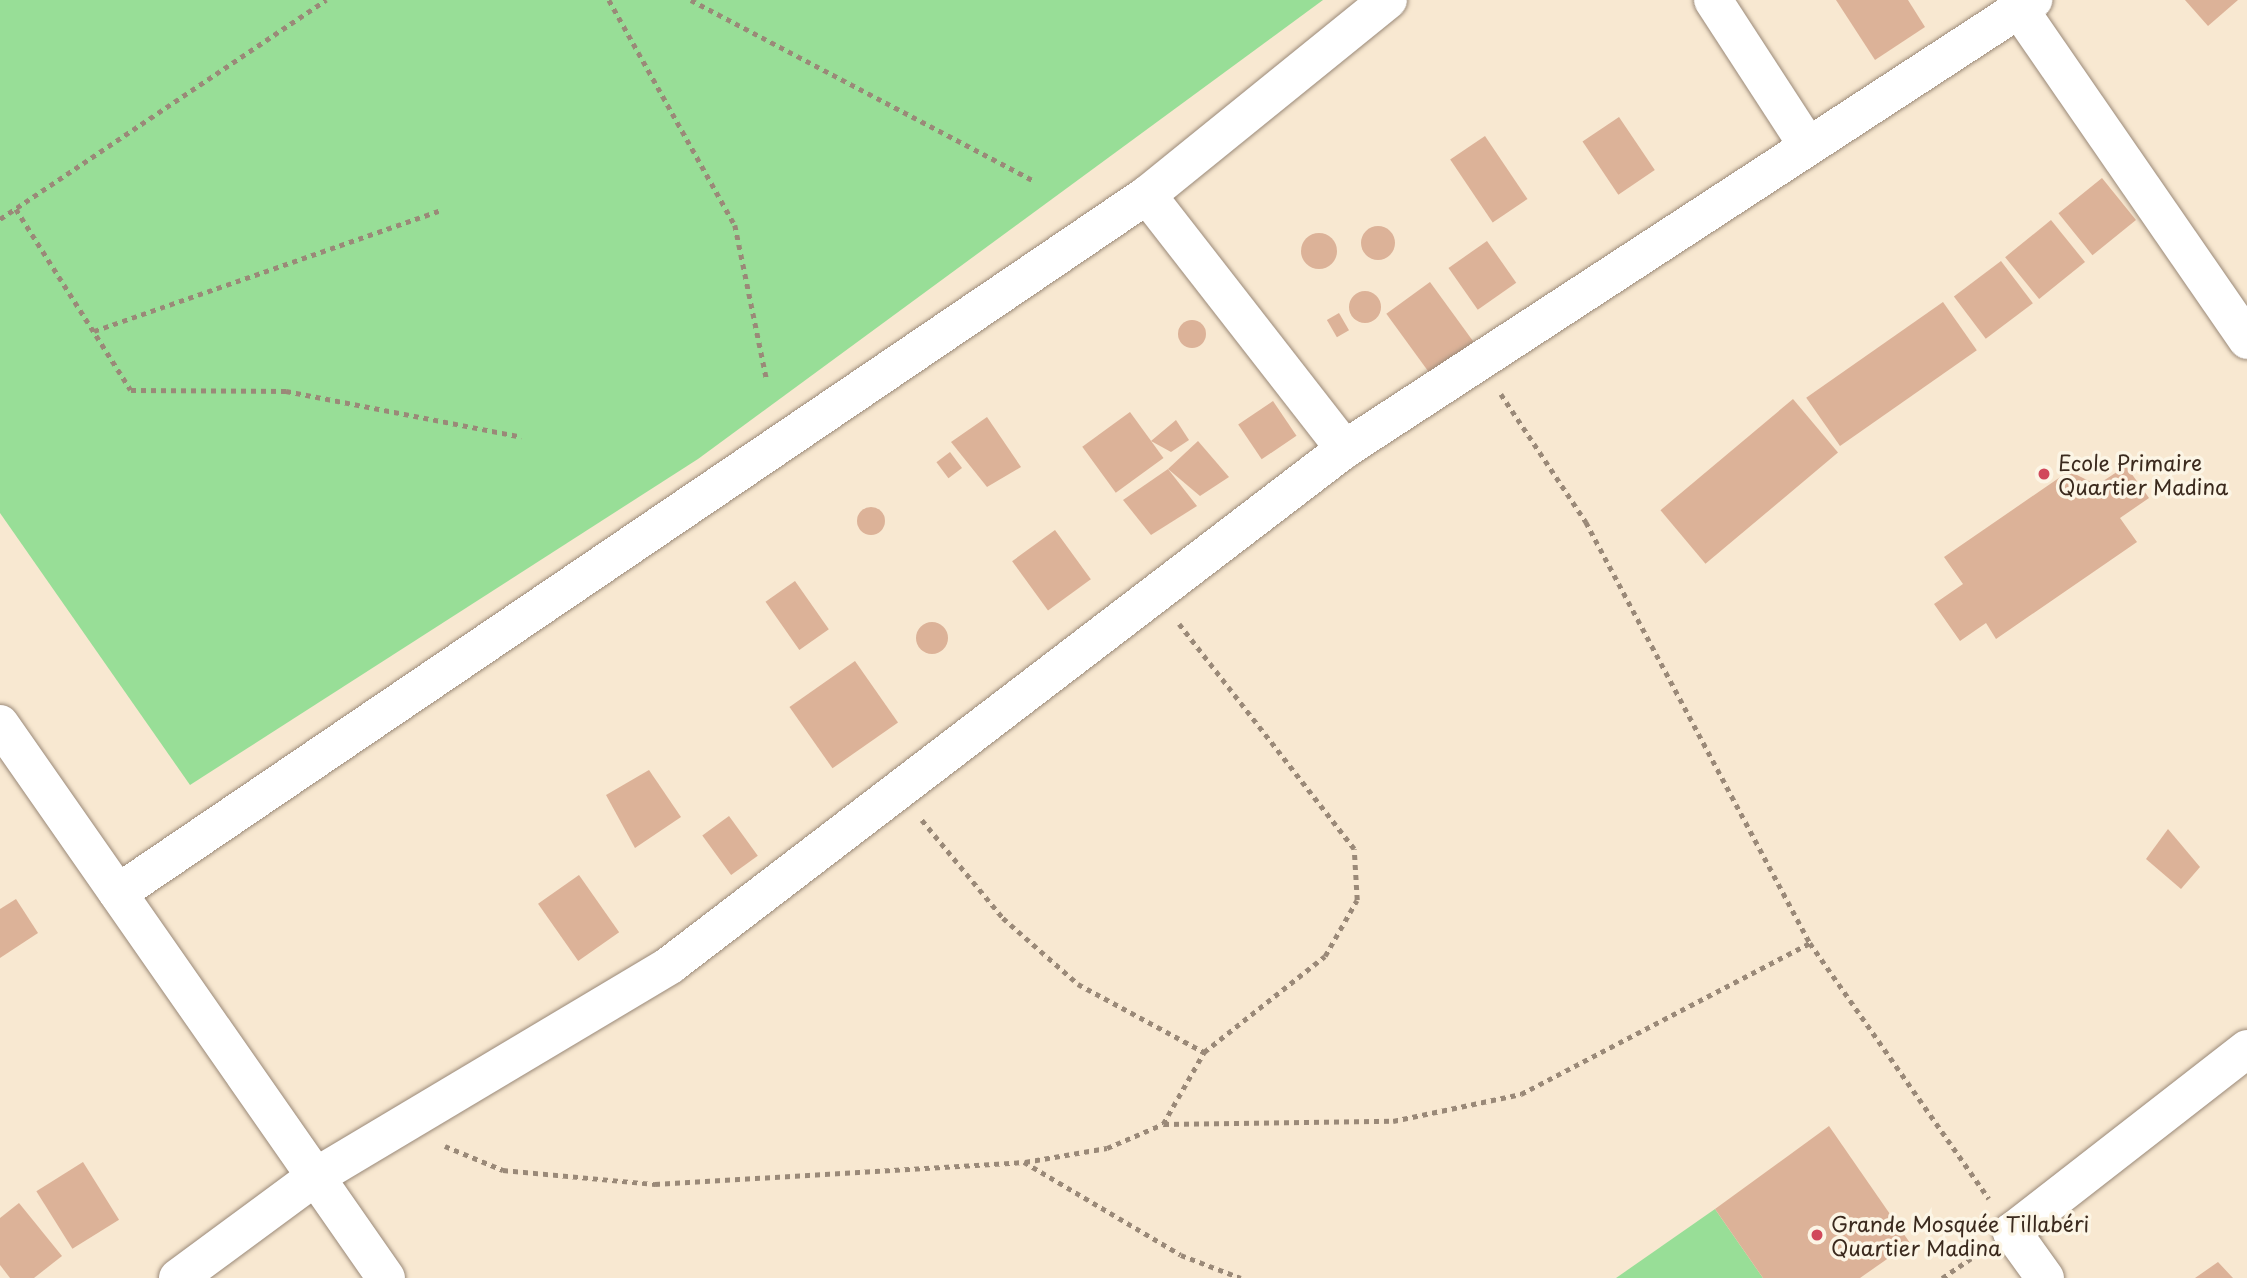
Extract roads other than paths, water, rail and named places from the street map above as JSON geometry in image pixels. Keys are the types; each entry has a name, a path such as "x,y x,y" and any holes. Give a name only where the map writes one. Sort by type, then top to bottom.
{"street":[{"path":"118,893 1147,195 1388,0"},
{"path":"1713,0 1807,145"},
{"path":"178,1278 315,1177 670,965 1345,449 2026,4 2247,340"},
{"path":"1147,195 1345,449"},
{"path":"0,724 386,1278"},
{"path":"2045,1278 2012,1231 2247,1049"}],"place":[{"name":"Ecole Primaire Quartier Madina","path":"2044,474"},
{"name":"Grande Mosquée Tillabéri Quartier Madina","path":"1817,1235"}]}
